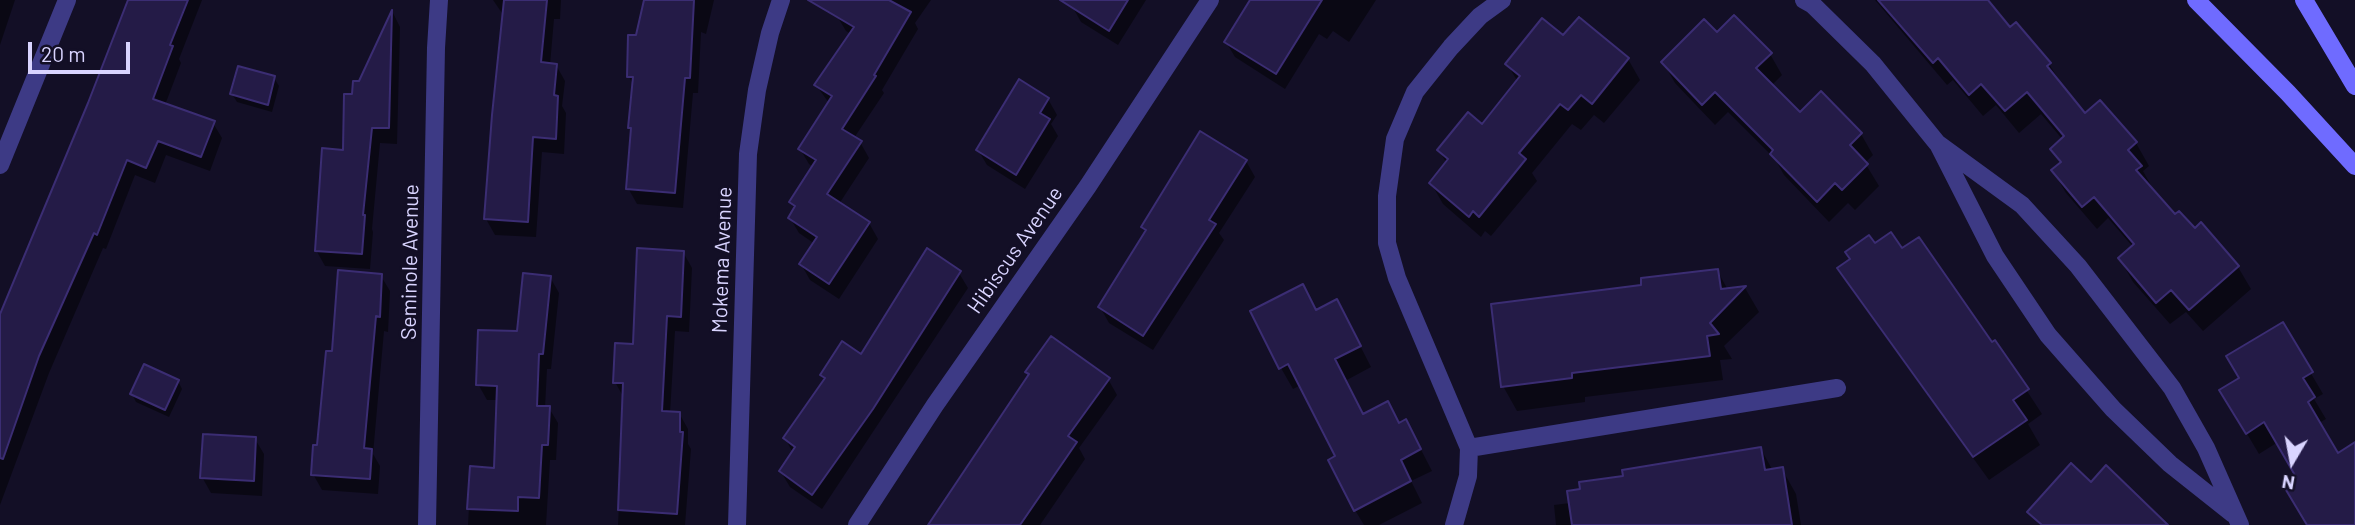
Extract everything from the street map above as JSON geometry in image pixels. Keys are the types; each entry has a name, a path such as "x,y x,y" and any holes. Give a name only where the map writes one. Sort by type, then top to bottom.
{"street":[{"path":"0,165 67,0"},
{"name":"Seminole Avenue","path":"427,525 439,0"},
{"name":"Mokema Avenue","path":"737,525 748,154 757,90 770,33 781,0"},
{"name":"Hibiscus Avenue","path":"857,525 935,405 1088,186 1210,0"},
{"path":"1454,525 1468,476 1469,448 1396,278 1387,243 1387,196 1395,139 1415,92 1480,16 1502,0"},
{"path":"1804,0 1813,5 1873,64 1937,143 1995,256 2048,335 2122,418 2170,464 2238,520"},
{"path":"2196,0 2279,83 2355,166"},
{"path":"2304,0 2355,86"},
{"path":"1937,143 2022,205 2078,266 2172,388 2206,448 2238,520"},
{"path":"1469,448 1837,388"}],"building":[{"path":"128,0 188,0 153,99 215,121 201,157 158,141 146,168 127,160 97,235 94,233 39,356 3,459 0,458 0,314"},
{"path":"504,0 547,0 541,62 557,64 554,95 558,96 556,139 533,137 528,222 484,219"},
{"path":"644,0 694,0 690,78 685,78 675,193 626,189 633,77 627,77 628,35 636,35"},
{"path":"808,0 889,0 911,12 874,75 876,76 842,129 862,141 827,194 870,222 829,284 799,264 817,237 788,218 795,206 789,202 816,160 798,149 832,96 814,85 854,27"},
{"path":"1060,0 1128,0 1109,31"},
{"path":"1250,0 1322,0 1276,74 1224,42"},
{"path":"1878,0 1988,0 2010,27 2016,22 2051,63 2047,66 2085,113 2100,100 2137,142 2128,150 2142,166 2136,170 2175,214 2179,211 2195,228 2201,222 2239,266 2189,310 2171,290 2156,303 2118,258 2134,244 2094,197 2082,207 2051,170 2061,162 2050,149 2064,136 2027,92 2005,111 1981,84 1969,95 1938,58 1933,63"},
{"path":"392,10 389,128 372,128 362,254 315,251 322,148 343,150 344,94 352,94 353,81 359,81"},
{"path":"1734,15 1772,53 1756,68 1800,112 1821,91 1862,133 1850,145 1868,164 1842,190 1835,183 1817,202 1770,154 1773,150 1715,92 1702,105 1661,62 1704,19 1717,32"},
{"path":"1579,17 1629,58 1592,104 1581,95 1568,110 1560,104 1519,153 1526,159 1479,217 1473,211 1469,217 1429,183 1448,159 1437,150 1468,112 1482,124 1520,76 1505,64 1542,18 1563,35"},
{"path":"238,66 275,76 268,105 230,94"},
{"path":"1019,79 1049,98 1040,113 1050,119 1016,175 976,150"},
{"path":"1200,131 1247,160 1209,220 1216,224 1143,336 1098,307 1146,230 1141,227"},
{"path":"1891,232 1902,248 1919,237 1992,342 1995,340 2029,389 2013,400 2027,420 1973,457 1837,268 1850,259 1845,252 1869,235 1875,243"},
{"path":"637,248 684,251 681,317 667,316 662,411 680,412 680,432 683,432 677,514 618,510 623,383 613,383 615,343 633,344"},
{"path":"927,248 961,271 873,409 812,495 779,471 795,447 783,438 825,378 820,375 842,341 861,354"},
{"path":"1718,269 1721,289 1746,286 1710,323 1719,334 1707,336 1710,356 1572,373 1572,378 1501,387 1491,304 1641,285 1641,278"},
{"path":"338,270 382,274 380,317 376,316 364,448 372,449 370,479 311,475 313,445 317,445 326,351 332,351"},
{"path":"523,273 551,276 543,354 539,354 537,406 550,406 548,445 542,445 539,498 518,497 518,511 467,509 470,466 494,468 497,386 476,385 478,330 517,331"},
{"path":"1303,284 1316,310 1337,299 1361,346 1335,359 1363,414 1388,401 1399,423 1406,419 1421,449 1401,460 1411,481 1354,511 1328,460 1335,456 1288,364 1279,369 1250,311"},
{"path":"2283,322 2313,372 2303,378 2315,397 2308,402 2338,453 2355,442 2355,525 2307,525 2283,485 2296,477 2264,422 2246,434 2219,390 2239,378 2226,356"},
{"path":"1051,336 1110,378 1068,436 1077,442 1020,525 928,525 1029,374 1025,372"},
{"path":"144,364 179,380 165,410 130,394"},
{"path":"203,434 256,437 254,481 200,478"},
{"path":"1761,447 1765,470 1783,467 1792,525 1572,525 1567,491 1580,489 1579,482 1623,476 1622,470"},
{"path":"2071,463 2091,482 2106,465 2168,525 2042,525 2027,512"}]}
